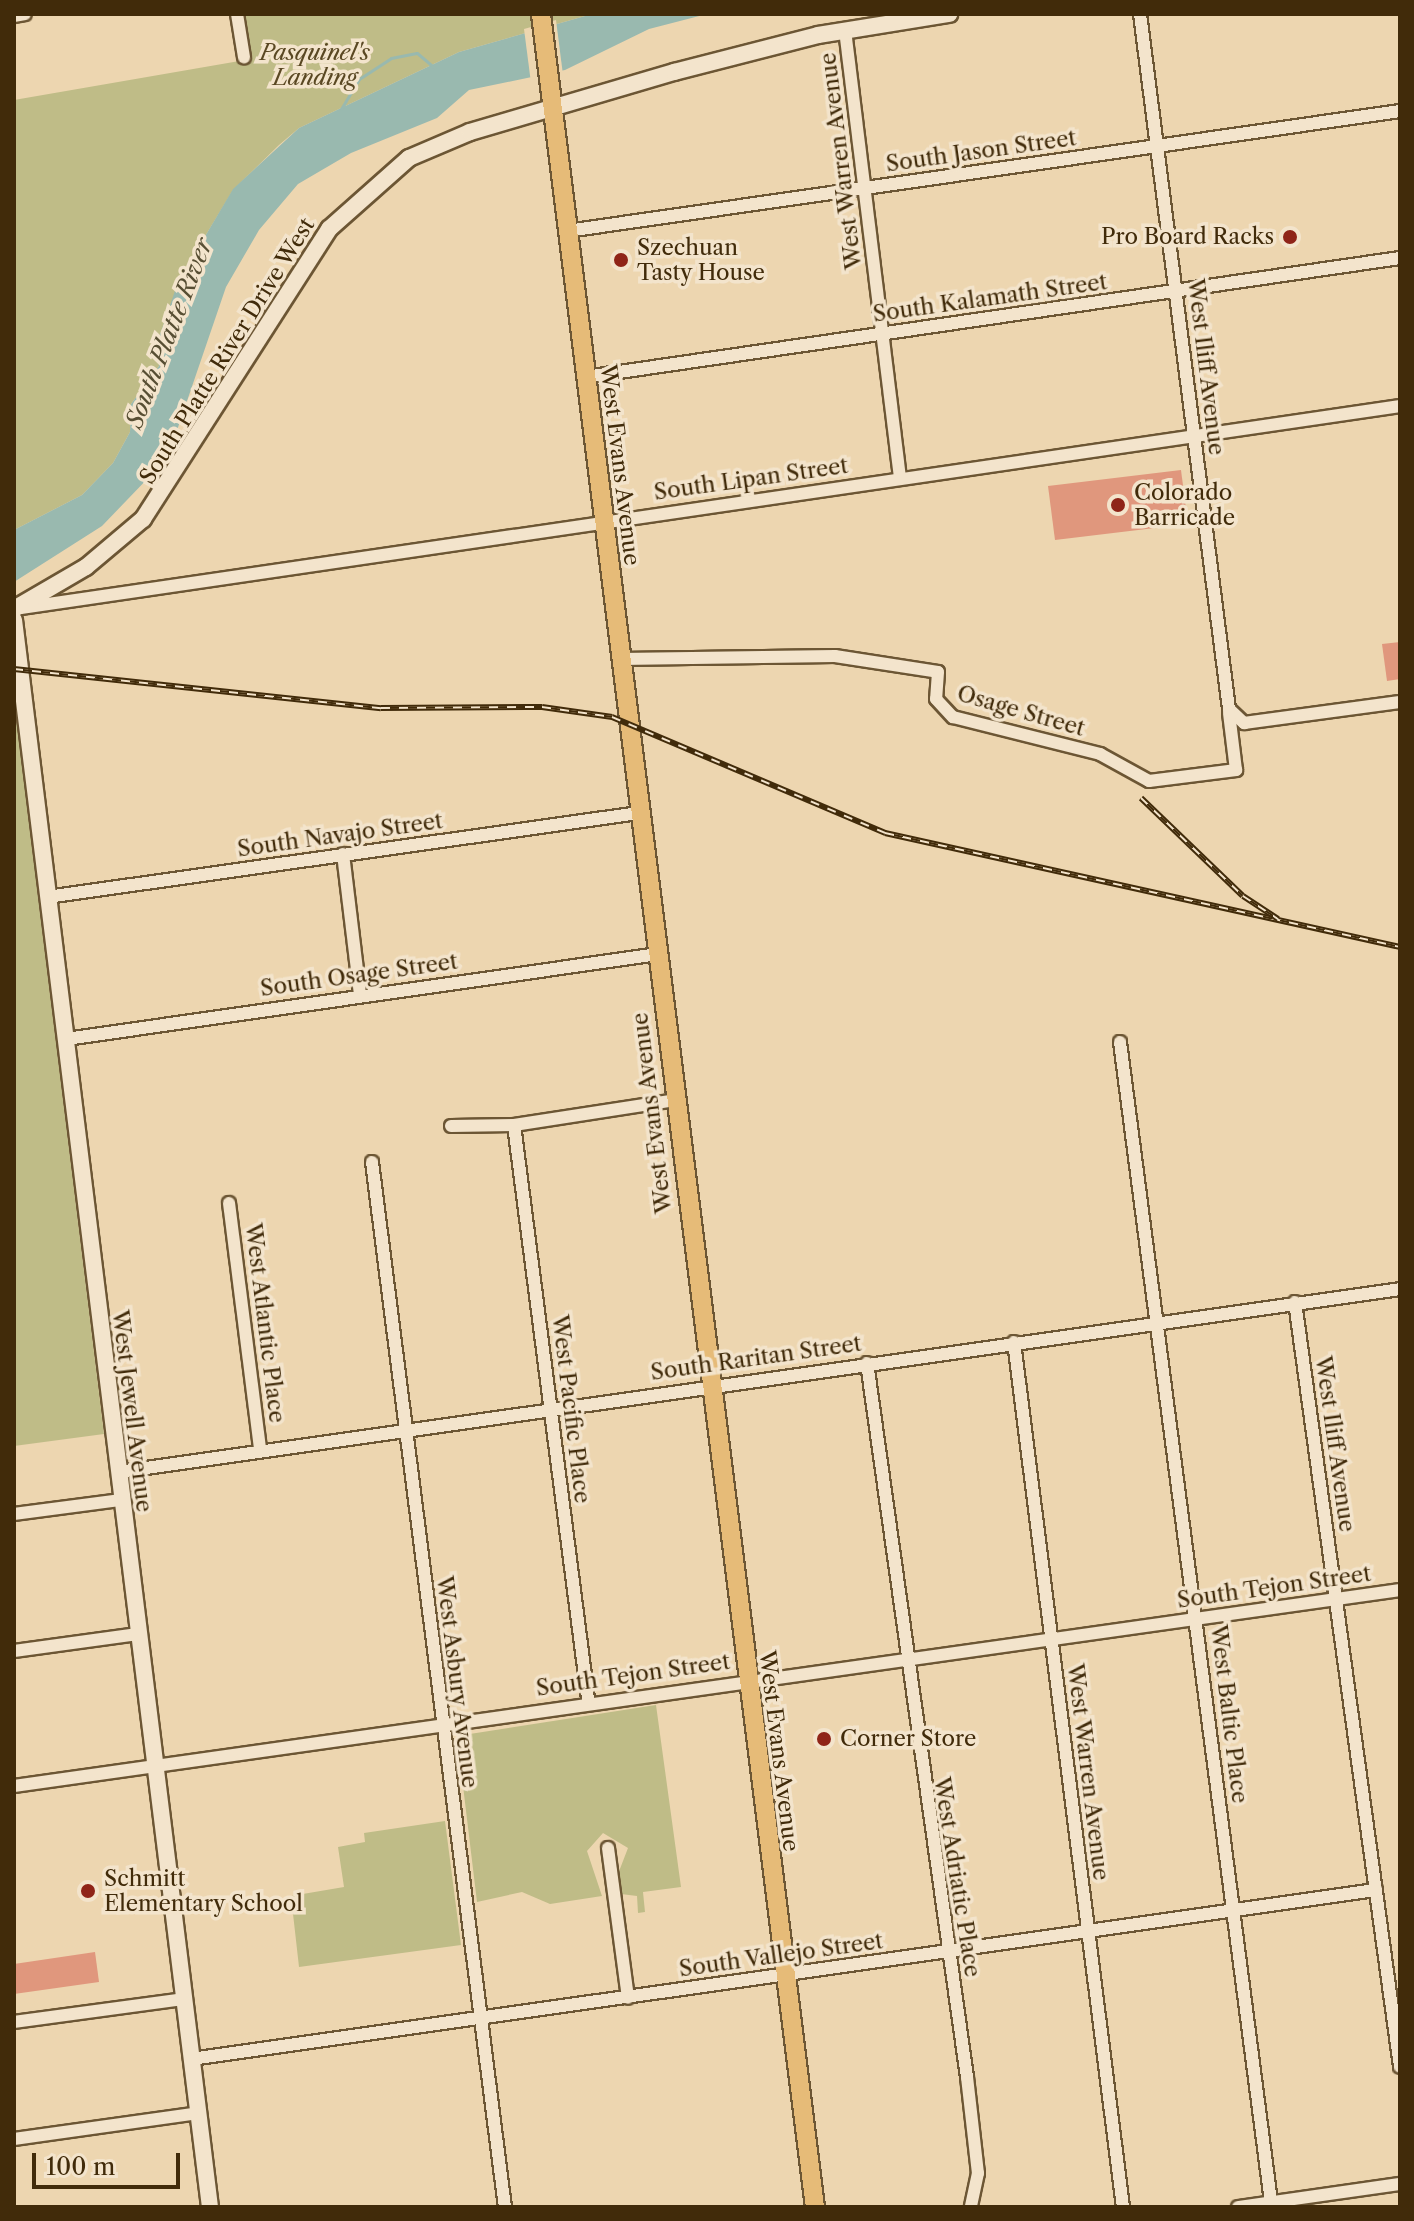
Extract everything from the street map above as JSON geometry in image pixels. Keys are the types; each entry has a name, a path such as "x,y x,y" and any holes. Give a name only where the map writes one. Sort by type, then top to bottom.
{"main road":[{"name":"West Evans Avenue","path":"541,14 658,954 708,1385 815,2207"}],"street":[{"path":"14,16 25,14"},
{"path":"237,14 244,57"},
{"name":"South Platte River Drive West","path":"14,609 86,567 149,513 310,257 370,185 435,145 552,104 845,30 949,14"},
{"name":"West Iliff Avenue","path":"1140,14 1229,709 1238,721 1400,702"},
{"name":"West Warren Avenue","path":"845,30 900,478"},
{"name":"South Jason Street","path":"567,231 1400,111"},
{"name":"South Kalamath Street","path":"585,377 1400,258"},
{"name":"South Lipan Street","path":"14,609 1400,406"},
{"name":"West Jewell Avenue","path":"14,620 210,2207"},
{"name":"Osage Street","path":"620,659 835,656 938,672 936,699 953,717 1100,754 1149,781 1236,770 1229,709"},
{"name":"South Navajo Street","path":"47,897 639,813"},
{"path":"343,854 360,994"},
{"name":"South Osage Street","path":"66,1039 360,994 658,954"},
{"name":"West Baltic Place","path":"1120,1042 1271,2202"},
{"path":"451,1126 514,1125 675,1100"},
{"name":"West Pacific Place","path":"514,1125 588,1699"},
{"name":"West Asbury Avenue","path":"372,1162 505,2207"},
{"name":"West Atlantic Place","path":"229,1203 260,1447"},
{"name":"South Raritan Street","path":"118,1472 260,1447 551,1409 1158,1320 1400,1289"},
{"name":"West Iliff Avenue","path":"1295,1302 1400,2067"},
{"name":"West Warren Avenue","path":"1014,1342 1123,2207"},
{"name":"West Adriatic Place","path":"867,1363 905,1658 978,2173 971,2207"},
{"path":"14,1514 121,1500"},
{"name":"South Tejon Street","path":"14,1786 442,1724 588,1699 1400,1590"},
{"path":"14,1651 138,1634"},
{"path":"608,1848 628,1998"},
{"name":"South Vallejo Street","path":"191,2059 1376,1890"},
{"path":"14,2022 184,1999"},
{"path":"14,2139 198,2113"},
{"path":"1238,2207 1400,2184"}],"green space":[{"name":"Pasquinel's Landing","path":"245,14 592,14 459,52 299,128 279,145 233,190 178,281 159,366 131,404 130,432 113,463 82,495 14,530 14,100 251,59"},
{"path":"14,701 104,1434 14,1446"},
{"path":"656,1705 681,1887 643,1892 645,1912 638,1913 637,1896 621,1894 618,1874 628,1848 603,1833 587,1851 602,1896 550,1904 522,1892 477,1902 457,1736"},
{"path":"445,1821 461,1945 299,1967 291,1896 344,1887 338,1847 365,1842 364,1833"}],"water":[{"name":"South Platte River","path":"592,14 707,14 649,29 565,70 469,90 437,118 351,153 298,184 259,230 226,287 173,442 152,474 102,526 14,582 14,530 82,495 113,463 130,432 131,404 159,366 155,349 178,282 233,189 299,128 459,52"}],"pier":[{"path":"556,20 563,75 531,83 524,29"}],"building":[{"name":"Colorado Barricade","path":"1181,470 1188,524 1055,540 1048,486"},
{"path":"1400,642 1400,679 1387,681 1382,644"},
{"name":"Schmitt Elementary School","path":"95,1952 99,1982 14,1994 14,1964"}],"waterway":[{"path":"341,109 359,79 391,58 417,53 435,68"}],"railway":[{"path":"14,669 381,708 542,707 612,717 885,833 1400,947"},
{"path":"1141,798 1243,896 1278,919"}],"place":[{"name":"Pro Board Racks","path":"1290,237"},
{"name":"Szechuan Tasty House","path":"621,260"},
{"name":"Colorado Barricade","path":"1118,505"},
{"name":"Corner Store","path":"824,1739"},
{"name":"Schmitt Elementary School","path":"88,1891"}]}
